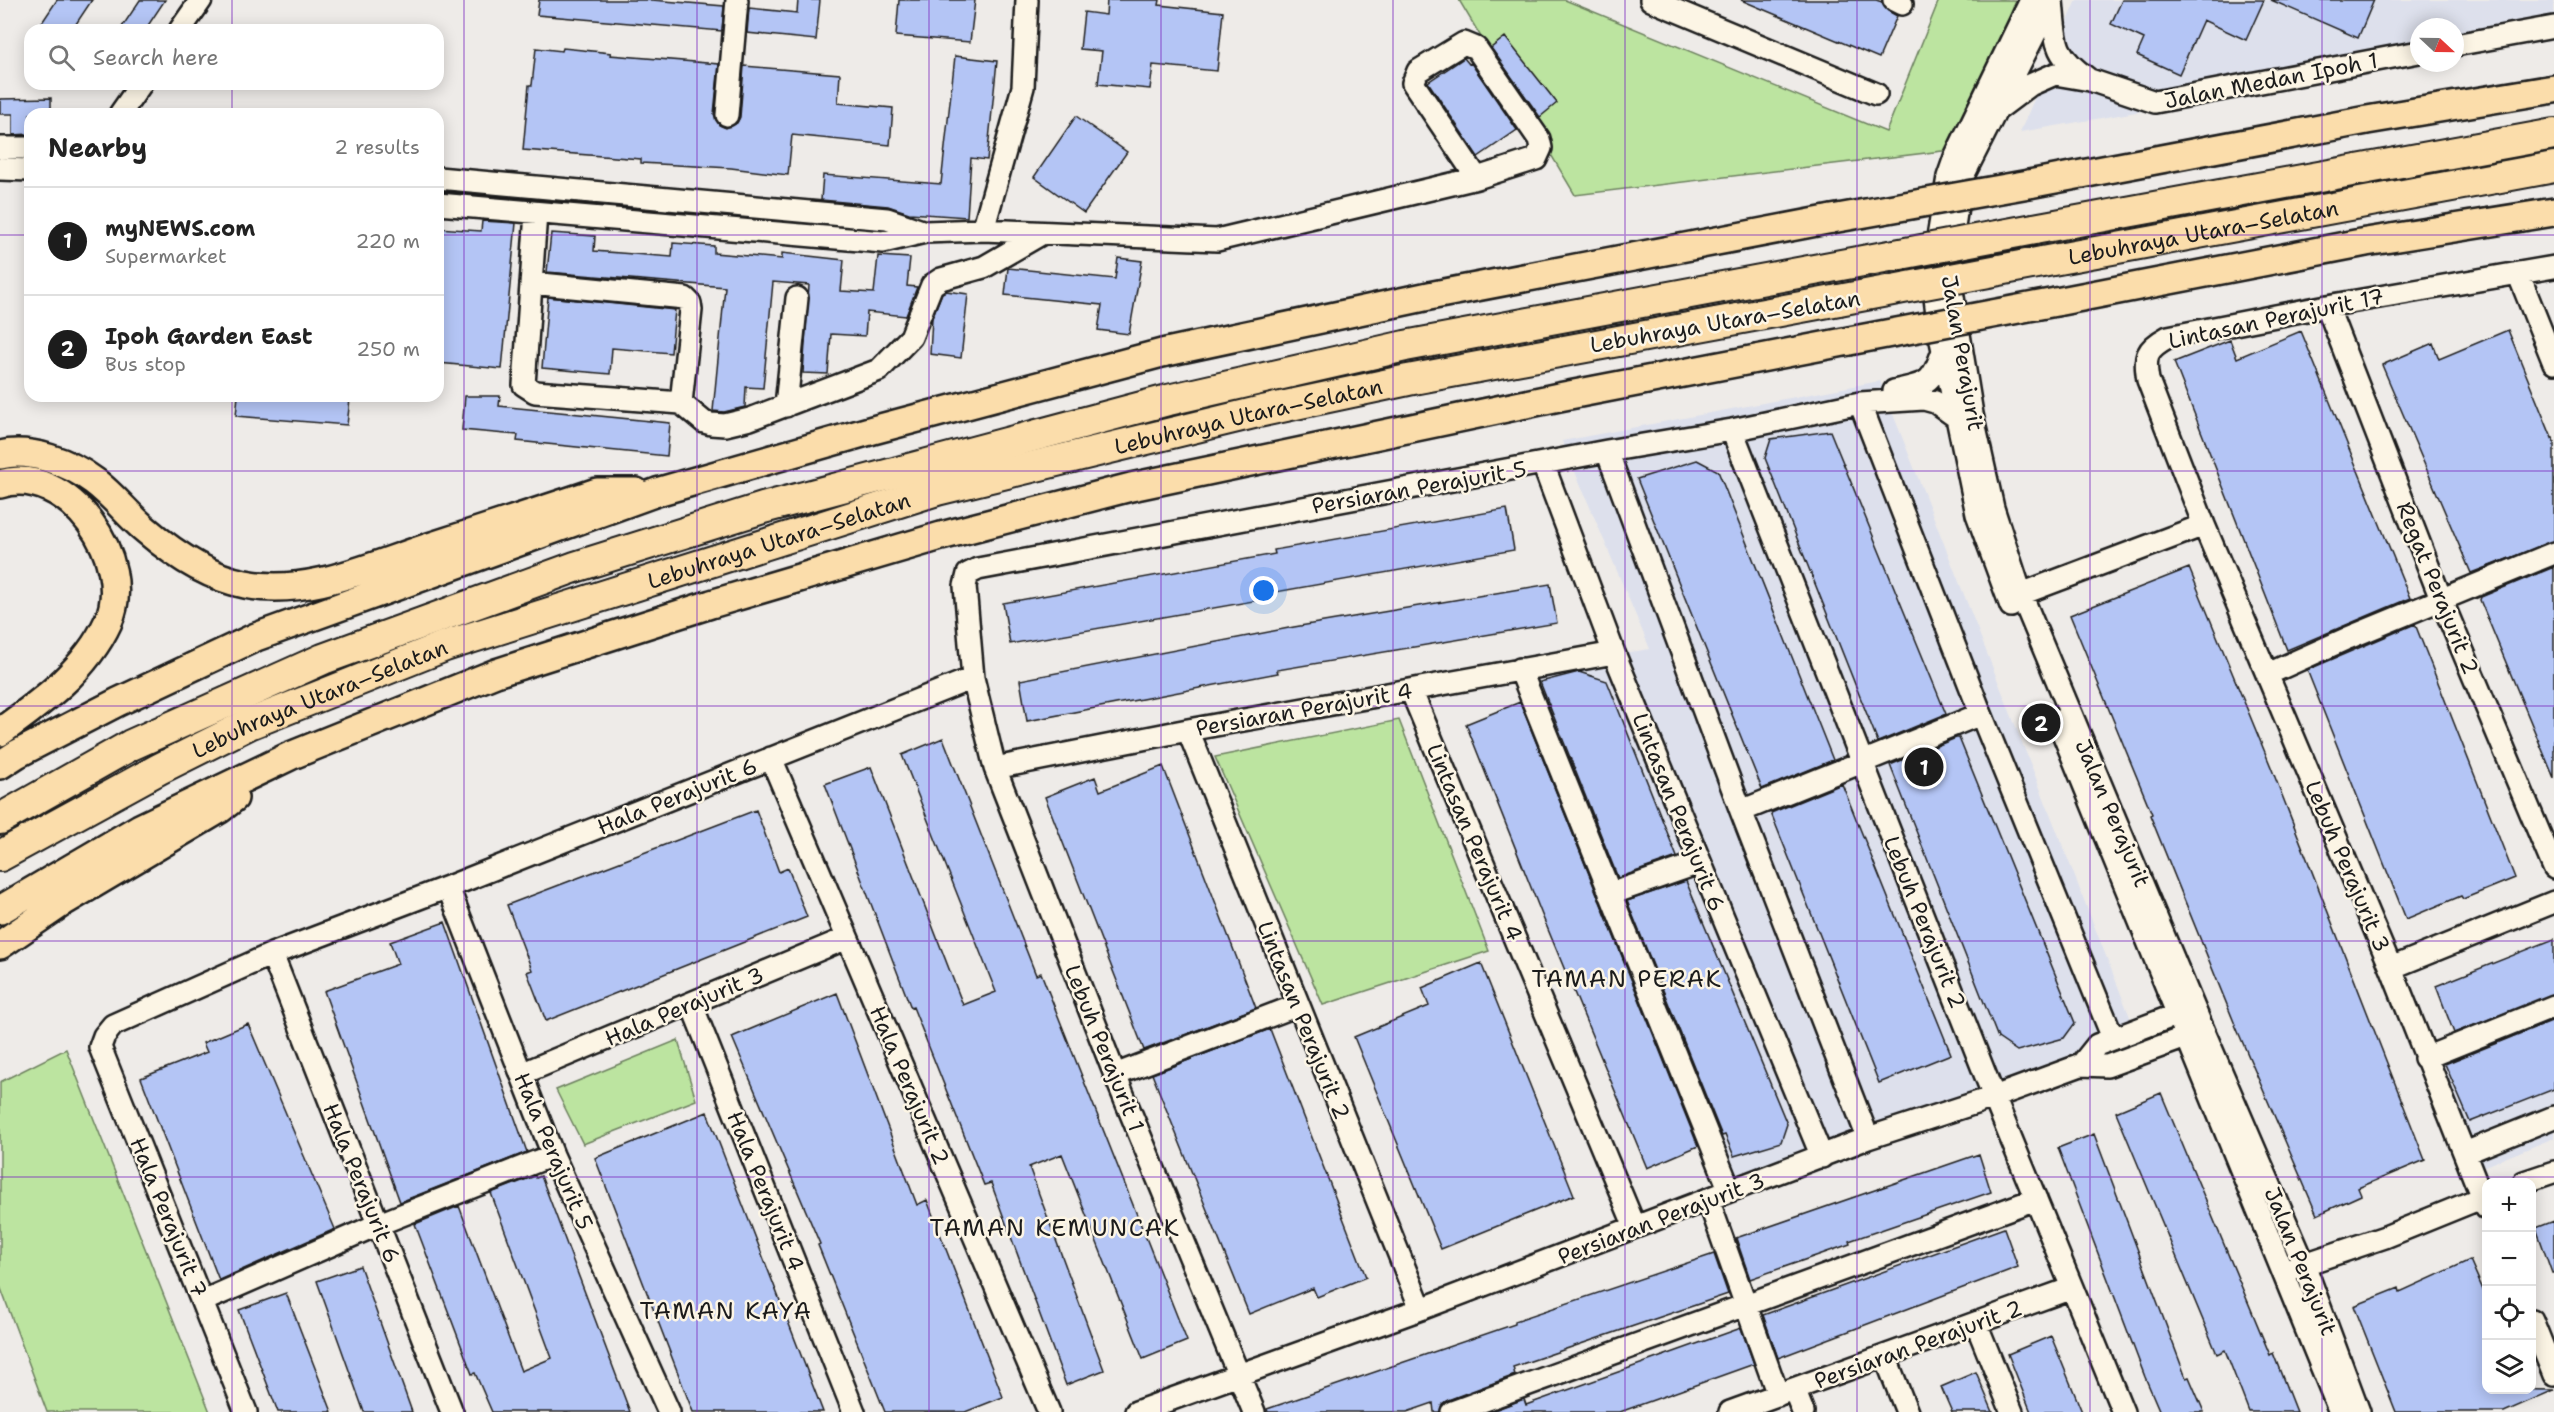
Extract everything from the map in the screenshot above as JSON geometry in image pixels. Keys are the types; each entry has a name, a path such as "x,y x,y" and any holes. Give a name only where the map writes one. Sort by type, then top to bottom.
{"highway":[{"name":"Lebuhraya Utara–Selatan","path":"0,819 131,745 323,659 575,567 763,508 1157,402 1405,346 2554,134"},
{"name":"Lebuhraya Utara–Selatan","path":"0,856 159,769 249,724 445,646 937,489 1258,412 1385,385 2554,167"}],"main road":[{"path":"0,765 118,702 256,637 657,492 873,430 1162,353 1429,296 1832,219 2367,120 2554,89"},
{"path":"0,910 140,828 290,756 496,673 711,604 941,536 1131,487 1559,397 2366,242 2554,212"},
{"path":"0,455 12,453 44,457 62,464 93,480 147,531 192,564 222,579 268,588 295,587 342,575 597,492 657,492"},
{"path":"0,484 12,480 36,485 57,492 77,506 93,523 105,543 112,573 114,596 109,620 96,644 73,673 0,732"},
{"path":"0,945 63,902 220,809 290,756"}],"street":[{"path":"184,24 201,0"},
{"path":"727,116 737,0"},
{"path":"983,230 1023,87 1027,0"},
{"path":"1651,0 1876,94"},
{"name":"Jalan Perajurit","path":"2031,0 1955,157 1948,177 1932,273 1943,351 1977,514 1991,556 2340,1412"},
{"name":"Jalan Perajurit","path":"2052,0 1961,180 1948,266 1972,414 1994,508 2021,594 2304,1264 2359,1412"},
{"name":"Jalan Medan Ipoh 1","path":"2052,0 2058,48 2071,66 2090,80"},
{"path":"2464,43 2554,27"},
{"path":"444,205 884,242 925,232 983,230 1217,240 1477,178 1536,159 1541,148 1539,139 1476,48 1464,43 1418,71 1413,83 1477,178"},
{"name":"Jalan Medan Ipoh 1","path":"1994,113 2043,77 2055,74 2090,80 2155,102 2410,54"},
{"path":"124,108 137,90"},
{"path":"0,148 24,148"},
{"path":"0,168 24,170"},
{"path":"444,179 887,219 925,232"},
{"path":"536,213 523,379 529,390 681,403 711,424 725,425 750,420 879,370 911,337 932,285 940,279 984,267 1044,233"},
{"name":"Lintasan Perajurit 17","path":"2204,525 2148,380 2145,362 2152,346 2168,337 2327,306 2554,267"},
{"path":"2518,273 2554,363"},
{"path":"531,283 686,298 691,310 681,403"},
{"path":"786,406 797,298"},
{"name":"Regat Perajurit 2","path":"2327,306 2441,599 2554,868"},
{"name":"Persiaran Perajurit 5","path":"973,678 965,586 968,574 978,569 1607,451 1732,430 1860,403 1922,384 1931,379 1943,351"},
{"name":"Persiaran Perajurit 5","path":"1860,403 1924,399 1935,402 1956,417"},
{"path":"1860,403 2112,1038"},
{"name":"Lebuh Perajurit 2","path":"1732,430 1994,1097 2123,1412"},
{"path":"1607,451 1741,811 1868,1138"},
{"name":"Lintasan Perajurit 6","path":"1543,464 1614,653 1822,1157"},
{"path":"2021,594 2204,525"},
{"name":"Lebuh Perajurit 3","path":"2204,525 2391,968 2425,1058 2482,1194"},
{"path":"2268,674 2441,599 2554,554"},
{"name":"Persiaran Perajurit 4","path":"995,768 1188,730 1614,653"},
{"path":"1520,669 1730,1191"},
{"name":"Hala Perajurit 6","path":"113,1025 272,954 448,887 973,678"},
{"name":"Lebuh Perajurit 1","path":"973,678 995,768 1115,1075 1254,1412"},
{"name":"Lintasan Perajurit 4","path":"1411,690 1635,1227"},
{"path":"1741,811 1982,714"},
{"name":"Lintasan Perajurit 2","path":"1188,730 1421,1309"},
{"name":"Hala Perajurit 2","path":"771,758 1049,1412"},
{"path":"1610,894 1699,863"},
{"name":"Hala Perajurit 5","path":"448,887 553,1155 669,1412"},
{"path":"2391,968 2554,902"},
{"name":"Hala Perajurit 3","path":"521,1074 847,938"},
{"name":"Hala Perajurit 6","path":"272,954 452,1412"},
{"name":"Hala Perajurit 4","path":"691,1003 854,1412"},
{"path":"1115,1075 1298,1005"},
{"path":"2425,1058 2554,1006"},
{"path":"2081,1065 2107,1066 2186,1037 2199,1020 2178,1014"},
{"name":"Persiaran Perajurit 3","path":"1136,1412 1421,1309 1868,1138 1994,1097 2081,1065 2097,1045 2178,1014"},
{"name":"Hala Perajurit 7","path":"113,1025 104,1036 100,1047 246,1412"},
{"path":"2465,1153 2554,1117"},
{"path":"203,1301 379,1224 553,1155"},
{"path":"2536,1178 2554,1172"},
{"path":"1708,1199 1746,1304 1786,1392 1803,1412"},
{"path":"1452,1412 2036,1199"},
{"path":"2283,1271 2482,1202"},
{"name":"Persiaran Perajurit 2","path":"1730,1412 2072,1287"},
{"path":"1976,1323 2012,1412"},
{"path":"2536,1330 2554,1375"},
{"path":"1885,1356 1907,1412"}],"shaded area":[{"path":"2077,0 2554,0 2554,40 2464,55 2464,18 2410,18 2410,65 2020,132"},
{"path":"1880,381 2139,1040 1733,1195 1520,669 1650,649 1562,441"},
{"path":"2554,1006 2554,1138 2475,1170 2425,1058"}],"green space":[{"path":"1459,0 1565,0 1886,132 1939,0 2016,0 1959,149 1575,195"},
{"path":"1399,720 1489,951 1323,1005 1215,757"},
{"path":"678,1040 696,1100 583,1144 556,1090"},
{"path":"66,1049 210,1412 47,1412 0,1286 0,1082"}],"building":[{"path":"57,0 92,0 76,24 41,24"},
{"path":"140,0 165,0 149,24 124,24"},
{"path":"539,0 652,0 724,6 722,31 537,15"},
{"path":"798,0 820,0 816,40 747,33 749,8 797,13"},
{"path":"899,0 975,0 970,42 896,36"},
{"path":"1107,0 1160,0 1159,5 1223,12 1217,71 1153,65 1150,89 1098,84 1102,51 1080,49 1084,12 1106,15"},
{"path":"1741,0 1876,0 1882,2 1888,11 1897,16 1879,58"},
{"path":"2122,0 2264,0 2246,40 2203,20 2179,74 2137,55 2144,39 2111,24"},
{"path":"2271,0 2374,0 2358,38"},
{"path":"1505,37 1557,103 1540,117 1491,48"},
{"path":"536,48 562,51 563,48 611,53 610,55 719,64 714,114 719,125 726,128 737,123 740,117 744,66 840,74 838,103 893,108 890,145 792,135 788,175 731,168 641,163 641,159 523,150 529,85 532,85"},
{"path":"955,56 997,61 987,160 971,158 967,217 909,213 888,206 821,200 823,175 941,184"},
{"path":"1464,58 1469,64 1471,63 1517,130 1478,157 1428,82"},
{"path":"51,98 51,108 24,108 24,134 13,135 13,114 0,114 0,99"},
{"path":"1076,116 1127,152 1084,213 1034,177"},
{"path":"482,221 516,223 502,369 444,364 444,228 481,231"},
{"path":"551,233 595,236 594,251 672,257 673,243 714,246 714,253 782,259 782,253 844,260 841,291 874,293 878,256 910,258 907,286 917,287 906,316 867,312 865,336 831,334 828,374 803,373 809,285 773,282 763,388 746,387 745,407 724,412 713,411 725,287 547,272"},
{"path":"1118,258 1142,261 1129,334 1098,330 1102,305 1005,295 1008,268 1115,279"},
{"path":"946,291 968,294 961,358 930,354 932,318 942,293"},
{"path":"548,297 675,310 671,353 612,348 610,374 542,368"},
{"path":"2508,330 2554,443 2554,541 2471,573 2382,365 2433,343 2439,359"},
{"path":"2301,331 2410,598 2287,650 2174,362 2230,340 2237,358"},
{"path":"465,396 500,396 499,406 670,423 667,456 517,441 518,435 462,430"},
{"path":"237,402 350,402 347,425 236,416"},
{"path":"1830,431 1946,714 1878,742 1765,458 1771,439"},
{"path":"1697,460 1718,471 1833,760 1762,789 1637,479"},
{"path":"1507,509 1514,550 1264,594 1265,599 1010,644 1003,603 1275,554 1274,550"},
{"path":"2554,567 2554,778 2480,600 2481,597"},
{"path":"2189,568 2271,767 2425,1160 2358,1188 2361,1195 2317,1215 2236,1027 2070,615"},
{"path":"1550,584 1557,623 1277,670 1278,673 1027,721 1020,680 1294,627"},
{"path":"2415,624 2515,878 2463,899 2461,896 2406,919 2307,670"},
{"path":"1579,672 1607,681 1677,857 1618,878 1540,682"},
{"path":"1520,702 1698,1146 1647,1168 1466,724"},
{"path":"943,738 1036,975 1041,973 1187,1341 1143,1359 1062,1154 1029,1167 1104,1370 1066,1385 991,1183 984,1185 913,1007 911,1008 825,784 871,767 963,1005 996,992 902,755"},
{"path":"1959,738 2075,1023 2064,1038 2017,1051 1998,1038 1890,765"},
{"path":"1163,766 1256,1008 1144,1050 1045,797 1095,777 1100,791"},
{"path":"1842,784 1951,1054 1879,1083 1771,813"},
{"path":"756,810 779,872 788,868 807,917 546,1021 527,972 532,970 507,905"},
{"path":"1686,881 1787,1124 1781,1142 1734,1156 1725,1135 1722,1136 1627,901"},
{"path":"445,922 527,1152 400,1202 324,991 398,964 390,942"},
{"path":"2554,939 2554,994 2454,1033 2436,986"},
{"path":"1481,963 1574,1195 1441,1249 1354,1037 1429,1006 1422,988"},
{"path":"837,993 917,1205 927,1200 1003,1397 965,1412 885,1412 818,1245 820,1244 732,1037"},
{"path":"2554,1020 2554,1089 2470,1122 2445,1064"},
{"path":"248,1024 335,1229 219,1280 141,1078 207,1052 203,1043"},
{"path":"1270,1029 1366,1277 1317,1297 1313,1288 1249,1314 1152,1074"},
{"path":"2161,1093 2270,1355 2273,1353 2296,1412 2249,1412 2225,1350 2217,1354 2116,1112"},
{"path":"707,1112 823,1412 693,1412 595,1158"},
{"path":"2094,1134 2186,1378 2189,1377 2204,1412 2160,1412 2145,1377 2058,1148"},
{"path":"1979,1154 1991,1192 1849,1241 1850,1244 1750,1279 1736,1238"},
{"path":"535,1176 536,1178 541,1176 630,1412 492,1412 475,1373 472,1374 415,1224 459,1206 521,1371 552,1358 491,1193"},
{"path":"2554,1221 2554,1273 2552,1273 2536,1228"},
{"path":"2004,1228 2018,1267 1778,1358 1763,1315"},
{"path":"1714,1254 1728,1294 1513,1367 1515,1375 1448,1400 1442,1404 1440,1412 1434,1412 1433,1403 1407,1412 1268,1412 1267,1409 1515,1324 1515,1321"},
{"path":"2470,1260 2482,1288 2482,1394 2536,1394 2536,1390 2554,1390 2504,1412 2396,1412 2354,1306 2399,1288 2400,1292"},
{"path":"360,1266 412,1412 364,1412 317,1281"},
{"path":"286,1293 332,1412 278,1412 239,1310"},
{"path":"1741,1328 1754,1364 1620,1412 1489,1412 1524,1399 1526,1405"},
{"path":"2051,1336 2082,1412 2031,1412 2008,1354"},
{"path":"1976,1372 1993,1412 1952,1412 1941,1387"}],"place":[{"name":"Ipoh Garden East","path":"2041,723"},
{"name":"myNEWS.com","path":"1924,767"}],"district":[{"name":"TAMAN PERAK","path":"1627,979"},
{"name":"TAMAN KEMUNCAK","path":"1055,1228"},
{"name":"TAMAN KAYA","path":"726,1311"}]}
